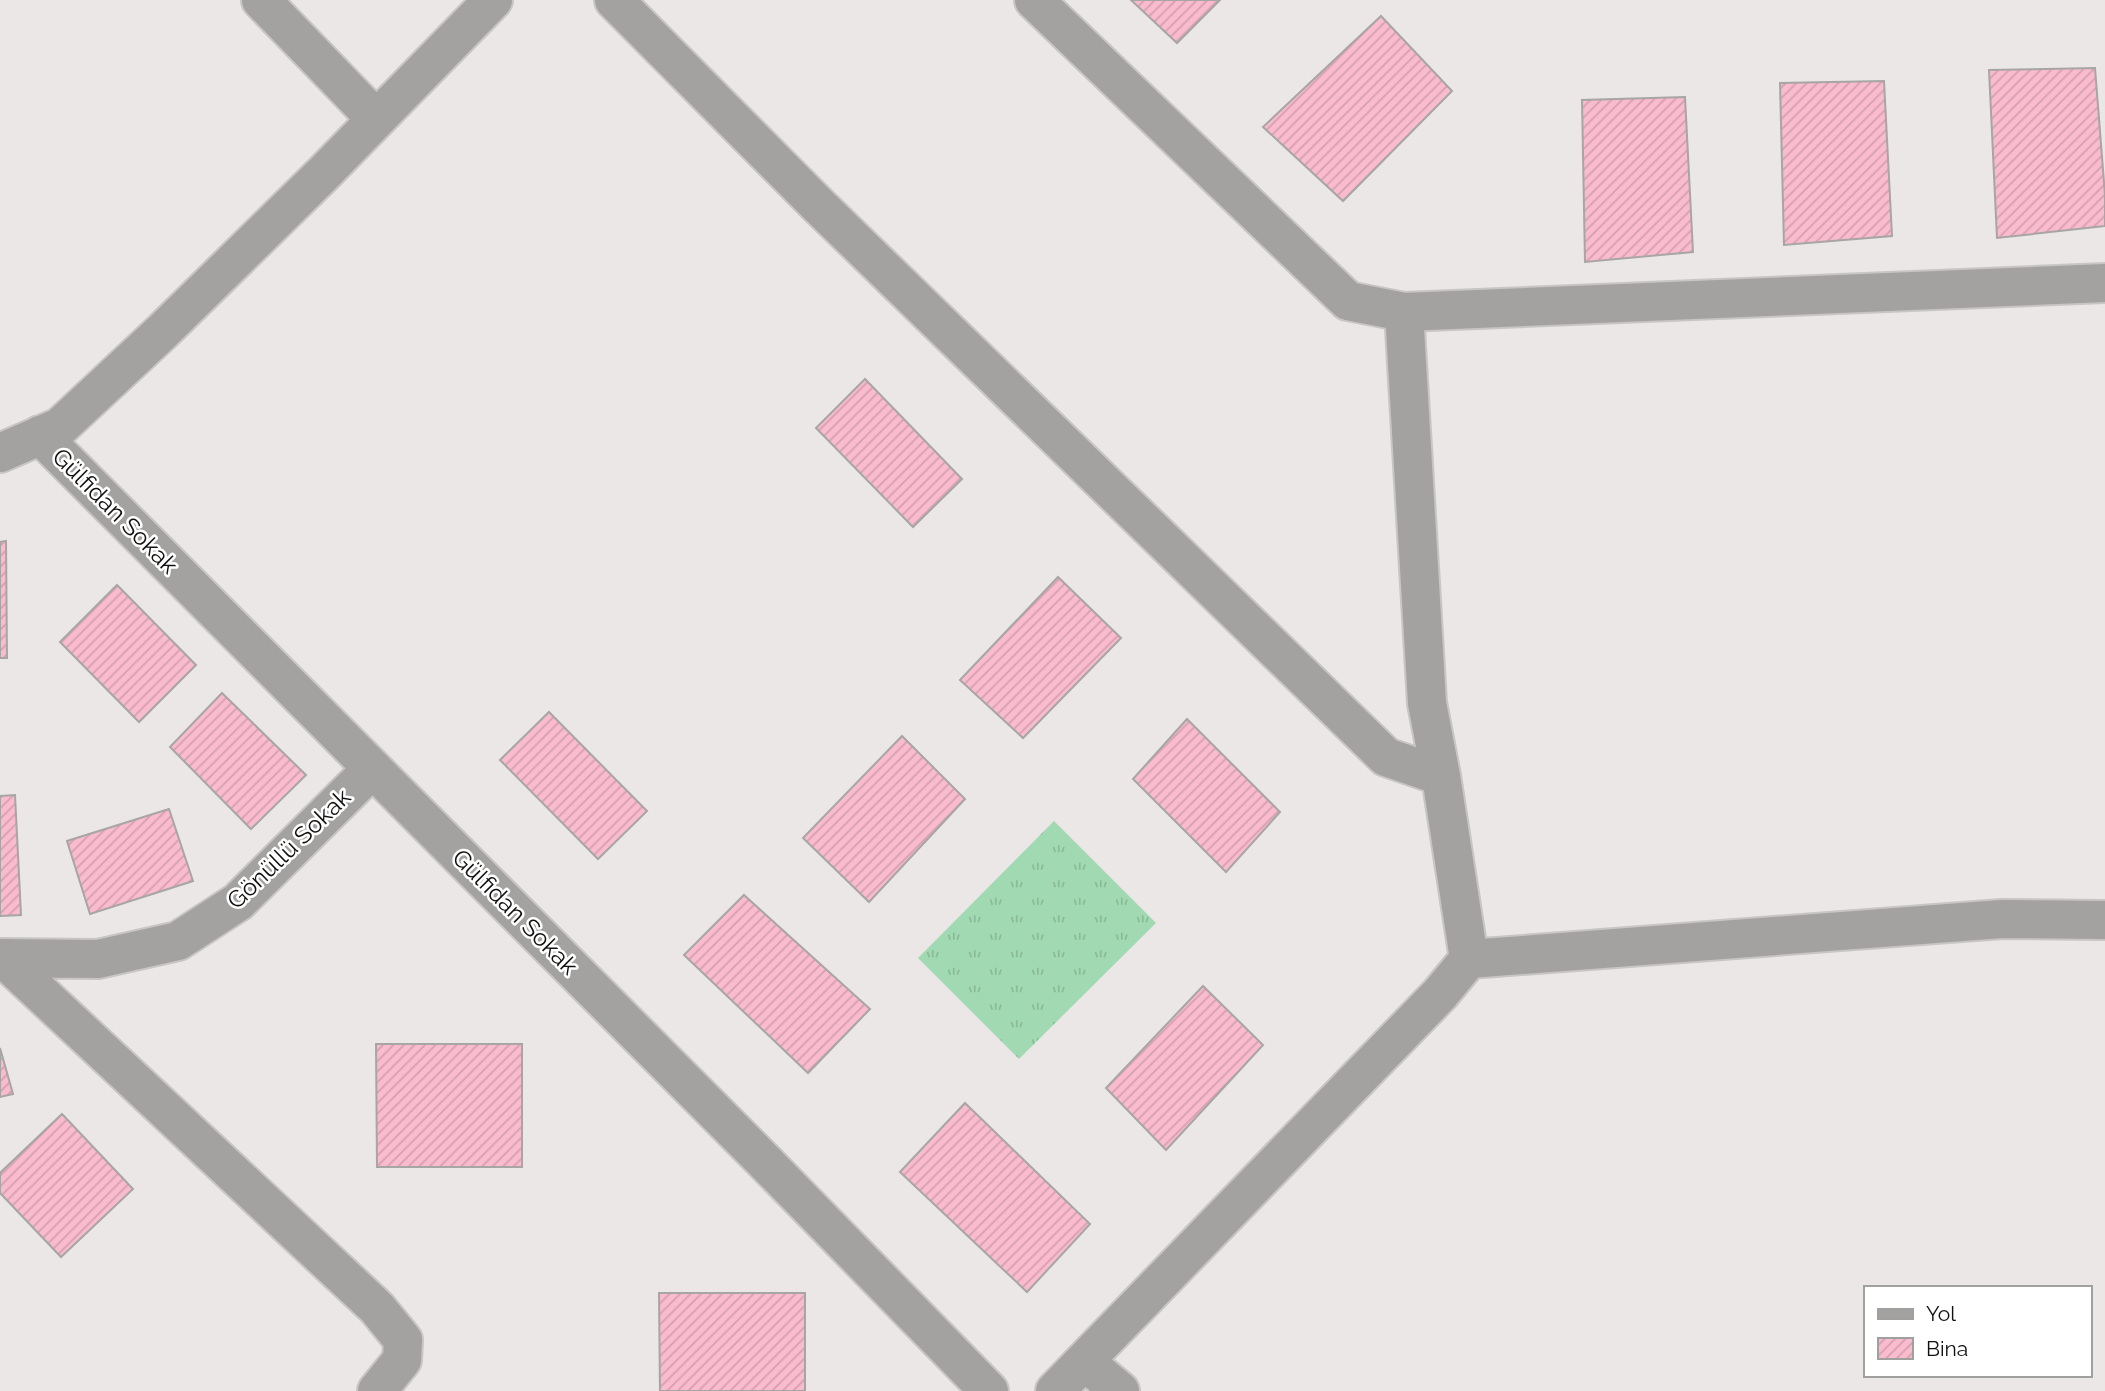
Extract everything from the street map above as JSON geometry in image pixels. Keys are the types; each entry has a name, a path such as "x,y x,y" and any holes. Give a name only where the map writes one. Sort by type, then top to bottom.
{"street":[{"path":"261,0 376,119"},
{"path":"0,453 60,427 163,331 493,0"},
{"path":"614,0 827,214 1386,757 1441,776"},
{"path":"1034,0 1348,301 1404,312 2105,283"},
{"path":"1404,312 1427,702 1469,959"},
{"name":"Gülfidan Sokak","path":"40,435 989,1391"},
{"name":"Gönüllü Sokak","path":"1,958 98,959 178,942 238,902 372,769"},
{"path":"1055,1391 1440,994 1469,959 2002,919 2105,920"},
{"path":"1,958 377,1308 403,1340 402,1360 377,1391"},
{"path":"1084,1361 1120,1391"}],"green space":[{"path":"1054,821 1156,923 1019,1059 918,958"}],"building":[{"path":"1131,0 1220,0 1177,43"},
{"path":"1381,16 1452,91 1343,201 1263,127"},
{"path":"2095,68 2105,226 1997,238 1989,70"},
{"path":"1884,81 1892,236 1784,245 1780,83"},
{"path":"1685,97 1693,252 1585,262 1582,100"},
{"path":"865,379 962,479 913,527 816,428"},
{"path":"6,541 7,658 0,658 0,542"},
{"path":"1058,577 1121,638 1023,738 960,680"},
{"path":"117,585 196,665 139,722 60,642"},
{"path":"222,693 306,775 251,829 170,747"},
{"path":"549,712 647,811 598,859 500,760"},
{"path":"1187,719 1280,812 1226,872 1133,779"},
{"path":"902,736 965,799 869,902 803,838"},
{"path":"15,795 21,915 0,916 0,796"},
{"path":"169,809 193,881 90,914 67,841"},
{"path":"744,895 870,1009 808,1073 684,955"},
{"path":"1203,986 1263,1045 1166,1150 1106,1088"},
{"path":"376,1044 522,1044 522,1167 377,1167"},
{"path":"0,1048 13,1094 0,1097"},
{"path":"965,1103 1090,1224 1027,1292 900,1172"},
{"path":"62,1114 133,1189 61,1257 0,1193 0,1173"},
{"path":"659,1293 805,1293 805,1391 660,1391"}]}
